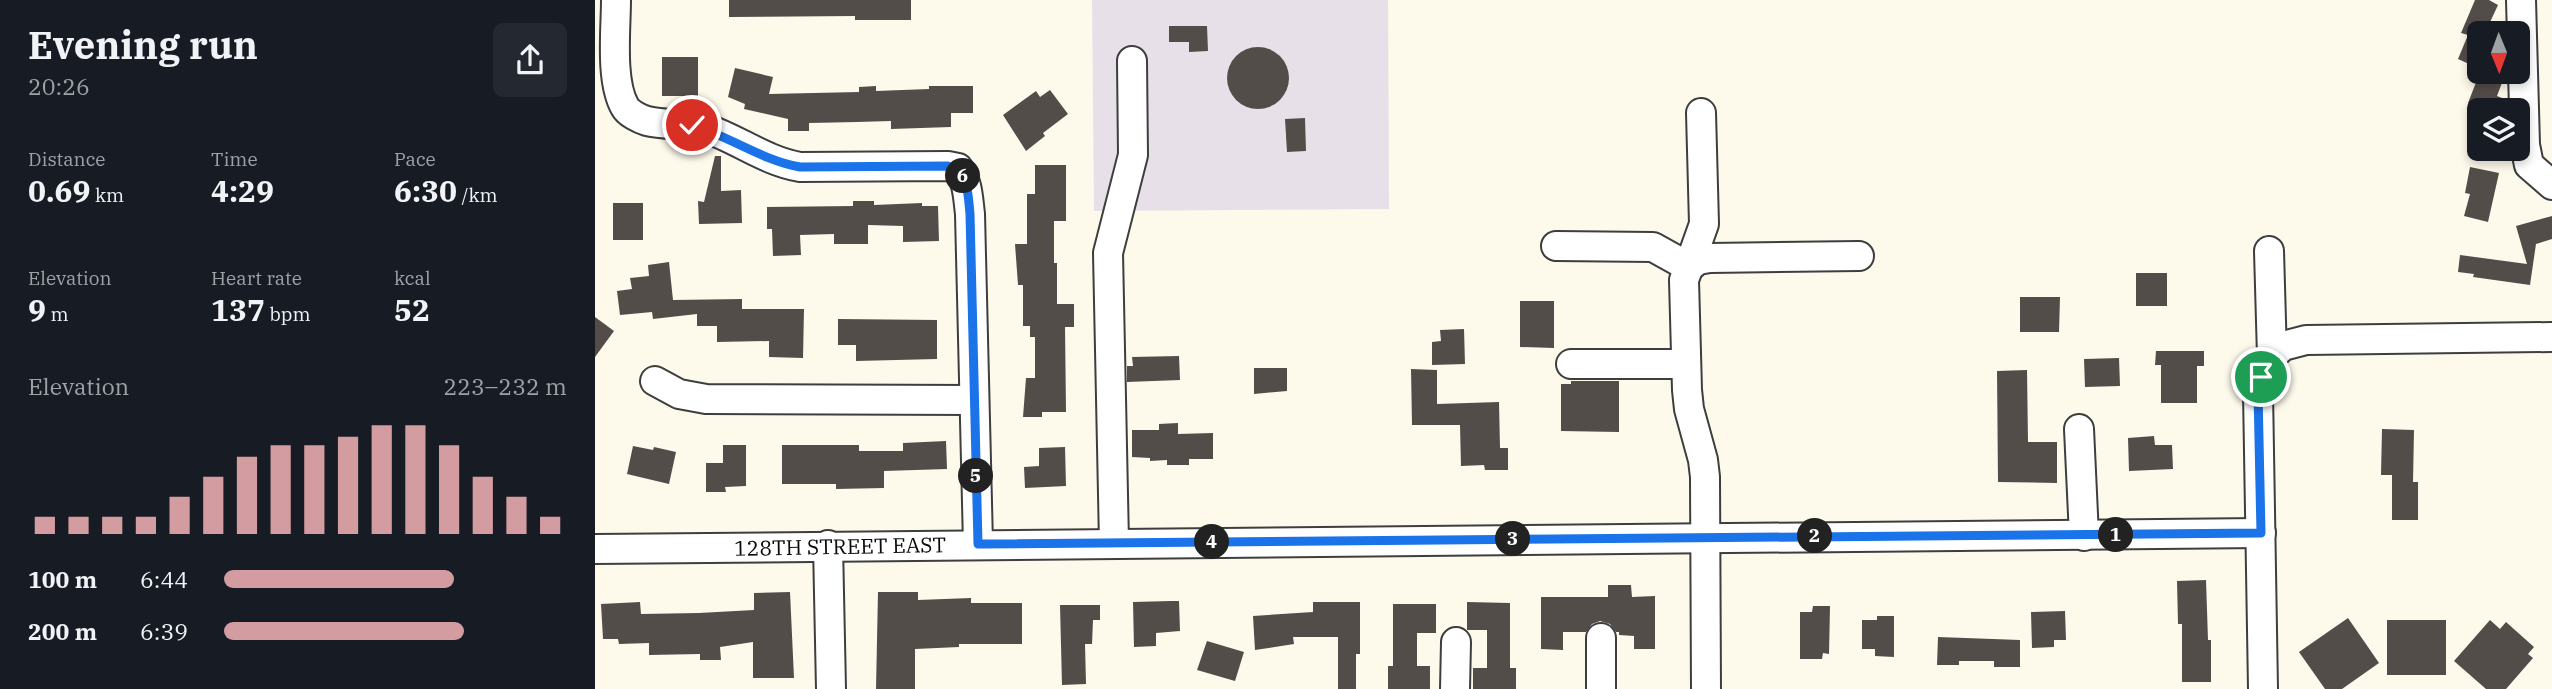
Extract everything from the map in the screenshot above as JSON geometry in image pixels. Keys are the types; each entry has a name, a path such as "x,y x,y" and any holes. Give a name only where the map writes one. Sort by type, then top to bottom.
{"street":[{"path":"616,0 618,84 626,109 645,121 692,125 709,130 780,163 800,167 948,166 958,169 967,186 970,214 978,544"},
{"path":"2521,0 2525,145 2529,165 2544,179"},
{"path":"1114,543 1108,253 1133,155 1132,61"},
{"path":"1701,113 1704,225 1684,280 1689,409 1703,460 1706,689"},
{"path":"1556,246 1653,247 1689,267"},
{"path":"2269,251 2272,356"},
{"path":"1689,267 1698,260 1710,258 1859,256"},
{"path":"2263,689 2258,392 2261,377 2272,356 2283,346 2306,340 2552,337"},
{"path":"1571,363 1686,364"},
{"path":"655,380 679,394 706,399 974,400"},
{"path":"2079,429 2084,536"},
{"name":"128TH STREET EAST","path":"595,549 2261,533"},
{"path":"828,545 831,689"},
{"path":"1601,638 1601,689"},
{"path":"1455,689 1456,642"}],"shaded area":[{"path":"1092,0 1388,0 1389,209 1094,211"}],"building":[{"path":"729,0 911,0 911,20 855,20 855,16 729,17"},
{"path":"2475,0 2489,0 2498,5 2491,21 2467,21 2467,35 2461,33"},
{"path":"1169,26 1207,26 1208,51 1189,52 1189,42 1169,42"},
{"path":"2467,37 2467,63 2458,59"},
{"path":"1258,47 1280,56 1289,78 1280,100 1258,109 1236,100 1227,78 1236,56"},
{"path":"662,57 698,57 698,96 662,96"},
{"path":"735,68 773,77 769,94 859,92 859,87 876,86 876,91 929,89 929,86 973,86 973,113 951,113 951,127 891,129 891,121 809,123 809,131 788,131 788,119 744,109 745,104 728,97"},
{"path":"2475,84 2502,84 2497,96 2502,98 2470,98"},
{"path":"1050,90 1068,114 1043,133 1045,136 1026,151 1003,115 1036,91 1040,97"},
{"path":"1305,118 1306,151 1287,152 1285,119"},
{"path":"715,156 721,156 721,191 741,190 742,223 699,224 698,201 704,202"},
{"path":"1035,165 1066,165 1066,221 1054,221 1054,263 1057,263 1057,304 1074,304 1074,327 1065,327 1066,412 1042,412 1042,417 1023,417 1026,378 1035,378 1035,337 1030,337 1030,326 1023,326 1023,285 1018,285 1015,244 1027,244 1027,194 1035,194"},
{"path":"2470,167 2499,173 2488,222 2464,216 2470,194 2465,193"},
{"path":"853,201 874,201 874,205 922,203 922,206 938,206 939,241 903,242 903,226 868,225 868,244 834,244 834,234 800,235 801,255 773,256 772,229 767,229 767,207 853,206"},
{"path":"613,203 643,203 643,240 613,240"},
{"path":"2552,216 2552,239 2536,244 2530,285 2473,277 2474,274 2458,272 2460,255 2527,264 2516,226"},
{"path":"669,262 673,300 742,299 742,309 804,309 803,358 769,357 769,341 717,342 717,326 697,326 697,314 653,319 652,312 620,315 617,291 632,289 630,278 649,276 648,265"},
{"path":"2136,273 2167,273 2167,306 2136,306"},
{"path":"2020,297 2060,297 2059,332 2020,332"},
{"path":"1520,301 1554,301 1554,348 1520,347"},
{"path":"595,317 614,331 595,357"},
{"path":"838,319 937,320 937,359 856,361 856,345 838,345"},
{"path":"1464,329 1465,364 1432,365 1432,342 1441,341 1440,330"},
{"path":"2156,351 2204,351 2204,366 2197,366 2197,403 2161,403 2161,365 2155,365"},
{"path":"1179,356 1180,380 1127,382 1127,366 1133,366 1132,357"},
{"path":"2119,358 2120,386 2085,387 2084,359"},
{"path":"1254,368 1287,368 1287,391 1254,394"},
{"path":"1411,369 1437,370 1437,404 1499,402 1500,448 1508,448 1508,470 1485,470 1484,465 1461,466 1460,425 1412,425"},
{"path":"2027,370 2028,442 2057,442 2057,483 1998,482 1997,371"},
{"path":"1571,381 1619,381 1619,432 1561,431 1561,384 1571,384"},
{"path":"1178,423 1178,434 1213,433 1213,459 1189,459 1189,465 1167,465 1167,460 1150,461 1150,458 1132,457 1132,430 1159,430 1159,424"},
{"path":"2382,429 2414,430 2413,482 2418,482 2418,520 2392,520 2392,475 2381,475"},
{"path":"2154,436 2155,445 2172,445 2173,469 2129,471 2128,438"},
{"path":"946,441 947,469 884,471 884,488 836,489 836,484 782,484 782,445 859,445 859,451 903,451 903,443"},
{"path":"723,445 746,445 746,486 725,487 726,492 706,492 706,463 723,463"},
{"path":"633,446 676,452 669,484 627,474"},
{"path":"1065,447 1066,486 1025,488 1024,467 1039,466 1039,448"},
{"path":"2206,580 2211,682 2182,682 2182,624 2178,624 2177,581"},
{"path":"1608,585 1631,585 1632,597 1655,596 1655,649 1634,649 1634,636 1619,635 1610,624 1600,621 1592,624 1586,632 1563,632 1563,650 1541,649 1541,597 1608,597"},
{"path":"790,592 794,678 753,678 753,642 720,647 721,660 700,660 700,654 649,655 649,643 619,644 618,639 603,639 601,604 640,602 641,614 754,610 754,593"},
{"path":"878,592 918,592 918,600 971,598 971,603 1022,603 1022,644 959,644 959,647 915,649 915,689 876,689"},
{"path":"1179,601 1180,631 1156,633 1156,646 1134,647 1133,602"},
{"path":"1313,602 1360,602 1360,654 1356,654 1356,689 1338,689 1338,637 1293,637 1294,644 1255,650 1253,616 1313,612"},
{"path":"1467,602 1510,603 1510,668 1516,668 1516,689 1473,689 1473,668 1487,668 1487,630 1467,630"},
{"path":"1393,604 1436,604 1436,633 1417,633 1417,666 1430,666 1430,689 1388,689 1388,666 1393,666"},
{"path":"1060,605 1100,605 1100,620 1093,620 1092,644 1085,644 1086,684 1062,685"},
{"path":"1813,606 1830,606 1829,654 1823,653 1822,659 1800,659 1800,612 1812,612"},
{"path":"2065,611 2066,640 2054,640 2054,647 2032,648 2031,612"},
{"path":"1877,616 1894,616 1894,657 1875,656 1875,649 1862,649 1862,620 1877,620"},
{"path":"2348,618 2379,663 2342,689 2325,689 2299,652"},
{"path":"2387,620 2446,620 2446,675 2387,675"},
{"path":"2490,620 2500,629 2506,622 2534,647 2528,654 2533,658 2506,689 2486,689 2454,661"},
{"path":"1938,637 2020,640 2020,667 1994,667 1994,661 1959,661 1959,665 1937,665"},
{"path":"1207,641 1244,652 1235,681 1197,670"}],"route":[{"path":"692,125 709,130 780,163 800,167 948,166 958,169 963,175 970,214 978,544 2261,533 2258,392 2261,377"}]}
